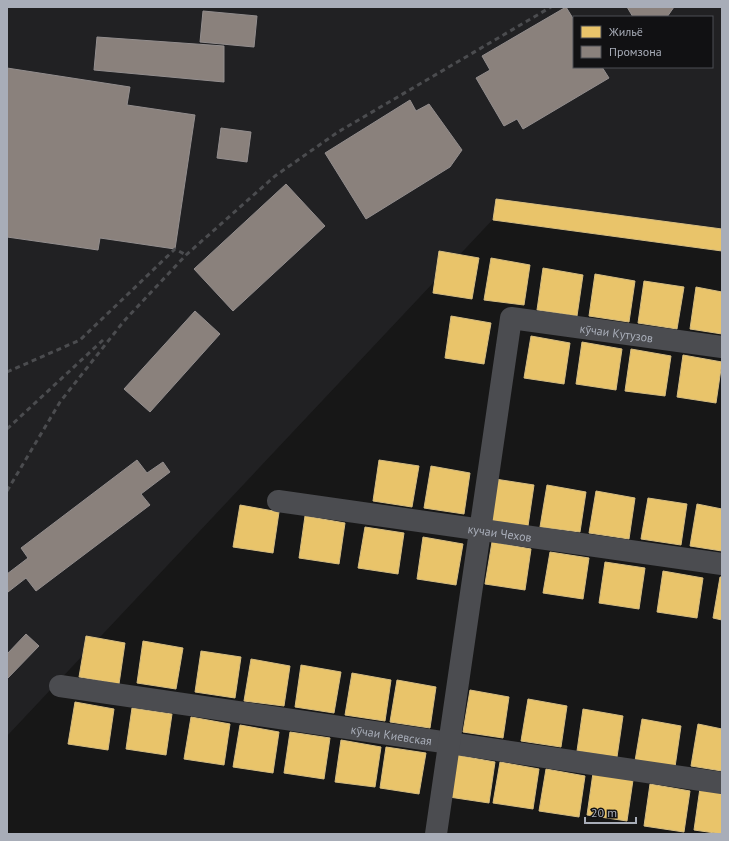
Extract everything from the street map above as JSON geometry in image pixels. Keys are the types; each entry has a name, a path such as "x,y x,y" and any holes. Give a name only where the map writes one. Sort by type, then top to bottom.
{"street":[{"name":"кӯчаи Кутузов","path":"480,531 511,318 722,347"},
{"name":"кучаи Чехов","path":"278,501 480,531 722,564"},
{"path":"436,834 480,531"},
{"name":"кӯчаи Киевская","path":"60,686 722,783"}],"shaded area":[{"path":"7,7 722,7 722,249 497,215 7,736"}],"building: Жильё":[{"path":"496,199 722,229 722,251 493,220"},
{"path":"439,251 479,258 472,299 433,293"},
{"path":"491,258 530,265 524,305 484,300"},
{"path":"543,268 583,275 577,316 537,310"},
{"path":"595,274 635,281 629,322 589,316"},
{"path":"644,281 684,287 677,329 638,323"},
{"path":"696,287 722,292 722,334 690,329"},
{"path":"451,316 491,323 484,364 445,358"},
{"path":"531,336 570,343 564,384 524,378"},
{"path":"582,342 622,349 616,390 576,384"},
{"path":"631,349 671,356 665,396 625,391"},
{"path":"683,355 722,362 716,403 677,397"},
{"path":"379,460 419,466 412,507 373,501"},
{"path":"431,466 470,473 464,514 424,508"},
{"path":"495,479 534,485 528,526 488,520"},
{"path":"547,485 586,492 580,532 540,527"},
{"path":"596,491 635,498 629,539 589,533"},
{"path":"648,498 687,504 681,545 641,539"},
{"path":"697,504 722,509 722,551 690,546"},
{"path":"240,505 279,512 273,553 233,547"},
{"path":"305,516 345,523 339,564 299,558"},
{"path":"365,527 404,533 398,574 358,568"},
{"path":"423,537 463,544 456,585 417,579"},
{"path":"492,542 531,549 525,590 485,584"},
{"path":"550,552 589,558 583,599 543,593"},
{"path":"605,562 645,568 639,609 599,603"},
{"path":"663,571 703,578 697,618 657,612"},
{"path":"720,577 722,577 722,620 713,618"},
{"path":"86,636 125,643 119,684 79,677"},
{"path":"143,641 183,648 176,689 137,683"},
{"path":"201,651 241,657 235,698 195,692"},
{"path":"251,659 290,666 284,706 244,701"},
{"path":"301,665 341,672 334,713 295,707"},
{"path":"352,673 391,680 385,721 345,715"},
{"path":"397,680 436,687 430,728 390,722"},
{"path":"470,690 509,697 503,738 463,732"},
{"path":"528,699 567,706 561,747 521,741"},
{"path":"75,702 114,709 108,750 68,744"},
{"path":"132,708 172,714 166,755 126,749"},
{"path":"583,709 623,716 617,757 577,751"},
{"path":"191,717 230,724 224,765 184,759"},
{"path":"642,719 681,726 675,767 635,761"},
{"path":"698,724 722,729 722,771 691,766"},
{"path":"240,725 279,732 273,773 233,767"},
{"path":"290,732 330,738 324,779 284,773"},
{"path":"341,740 381,747 375,787 335,782"},
{"path":"386,747 426,753 419,794 380,788"},
{"path":"456,755 495,762 489,803 449,797"},
{"path":"500,762 539,769 533,809 493,803"},
{"path":"546,769 585,776 579,817 539,811"},
{"path":"593,773 633,780 627,821 587,815"},
{"path":"650,784 690,791 684,832 644,826"},
{"path":"700,788 722,792 722,834 694,830"}],"building: Промзона":[{"path":"566,7 573,18 573,68 603,68 609,78 523,129 517,119 504,126 476,78 490,70 482,56"},
{"path":"627,7 674,7 668,16 632,16"},
{"path":"203,11 257,16 254,47 200,42"},
{"path":"97,37 224,46 224,82 94,70"},
{"path":"7,68 130,87 127,105 195,115 175,249 100,238 98,250 7,237"},
{"path":"410,100 416,111 429,104 462,150 450,167 366,219 325,153"},
{"path":"221,128 251,132 247,162 217,158"},
{"path":"286,184 325,226 233,311 194,269"},
{"path":"195,311 220,334 150,412 124,389"},
{"path":"137,460 147,473 163,462 170,472 141,494 150,505 36,591 26,578 8,592 7,574 28,558 21,548"},
{"path":"26,634 39,646 7,679 7,654"}],"railway":[{"path":"7,491 60,402 124,321 186,255 275,176 338,132 551,7"},
{"path":"7,372 80,340 175,249 186,255"},
{"path":"7,429 103,340"}]}
